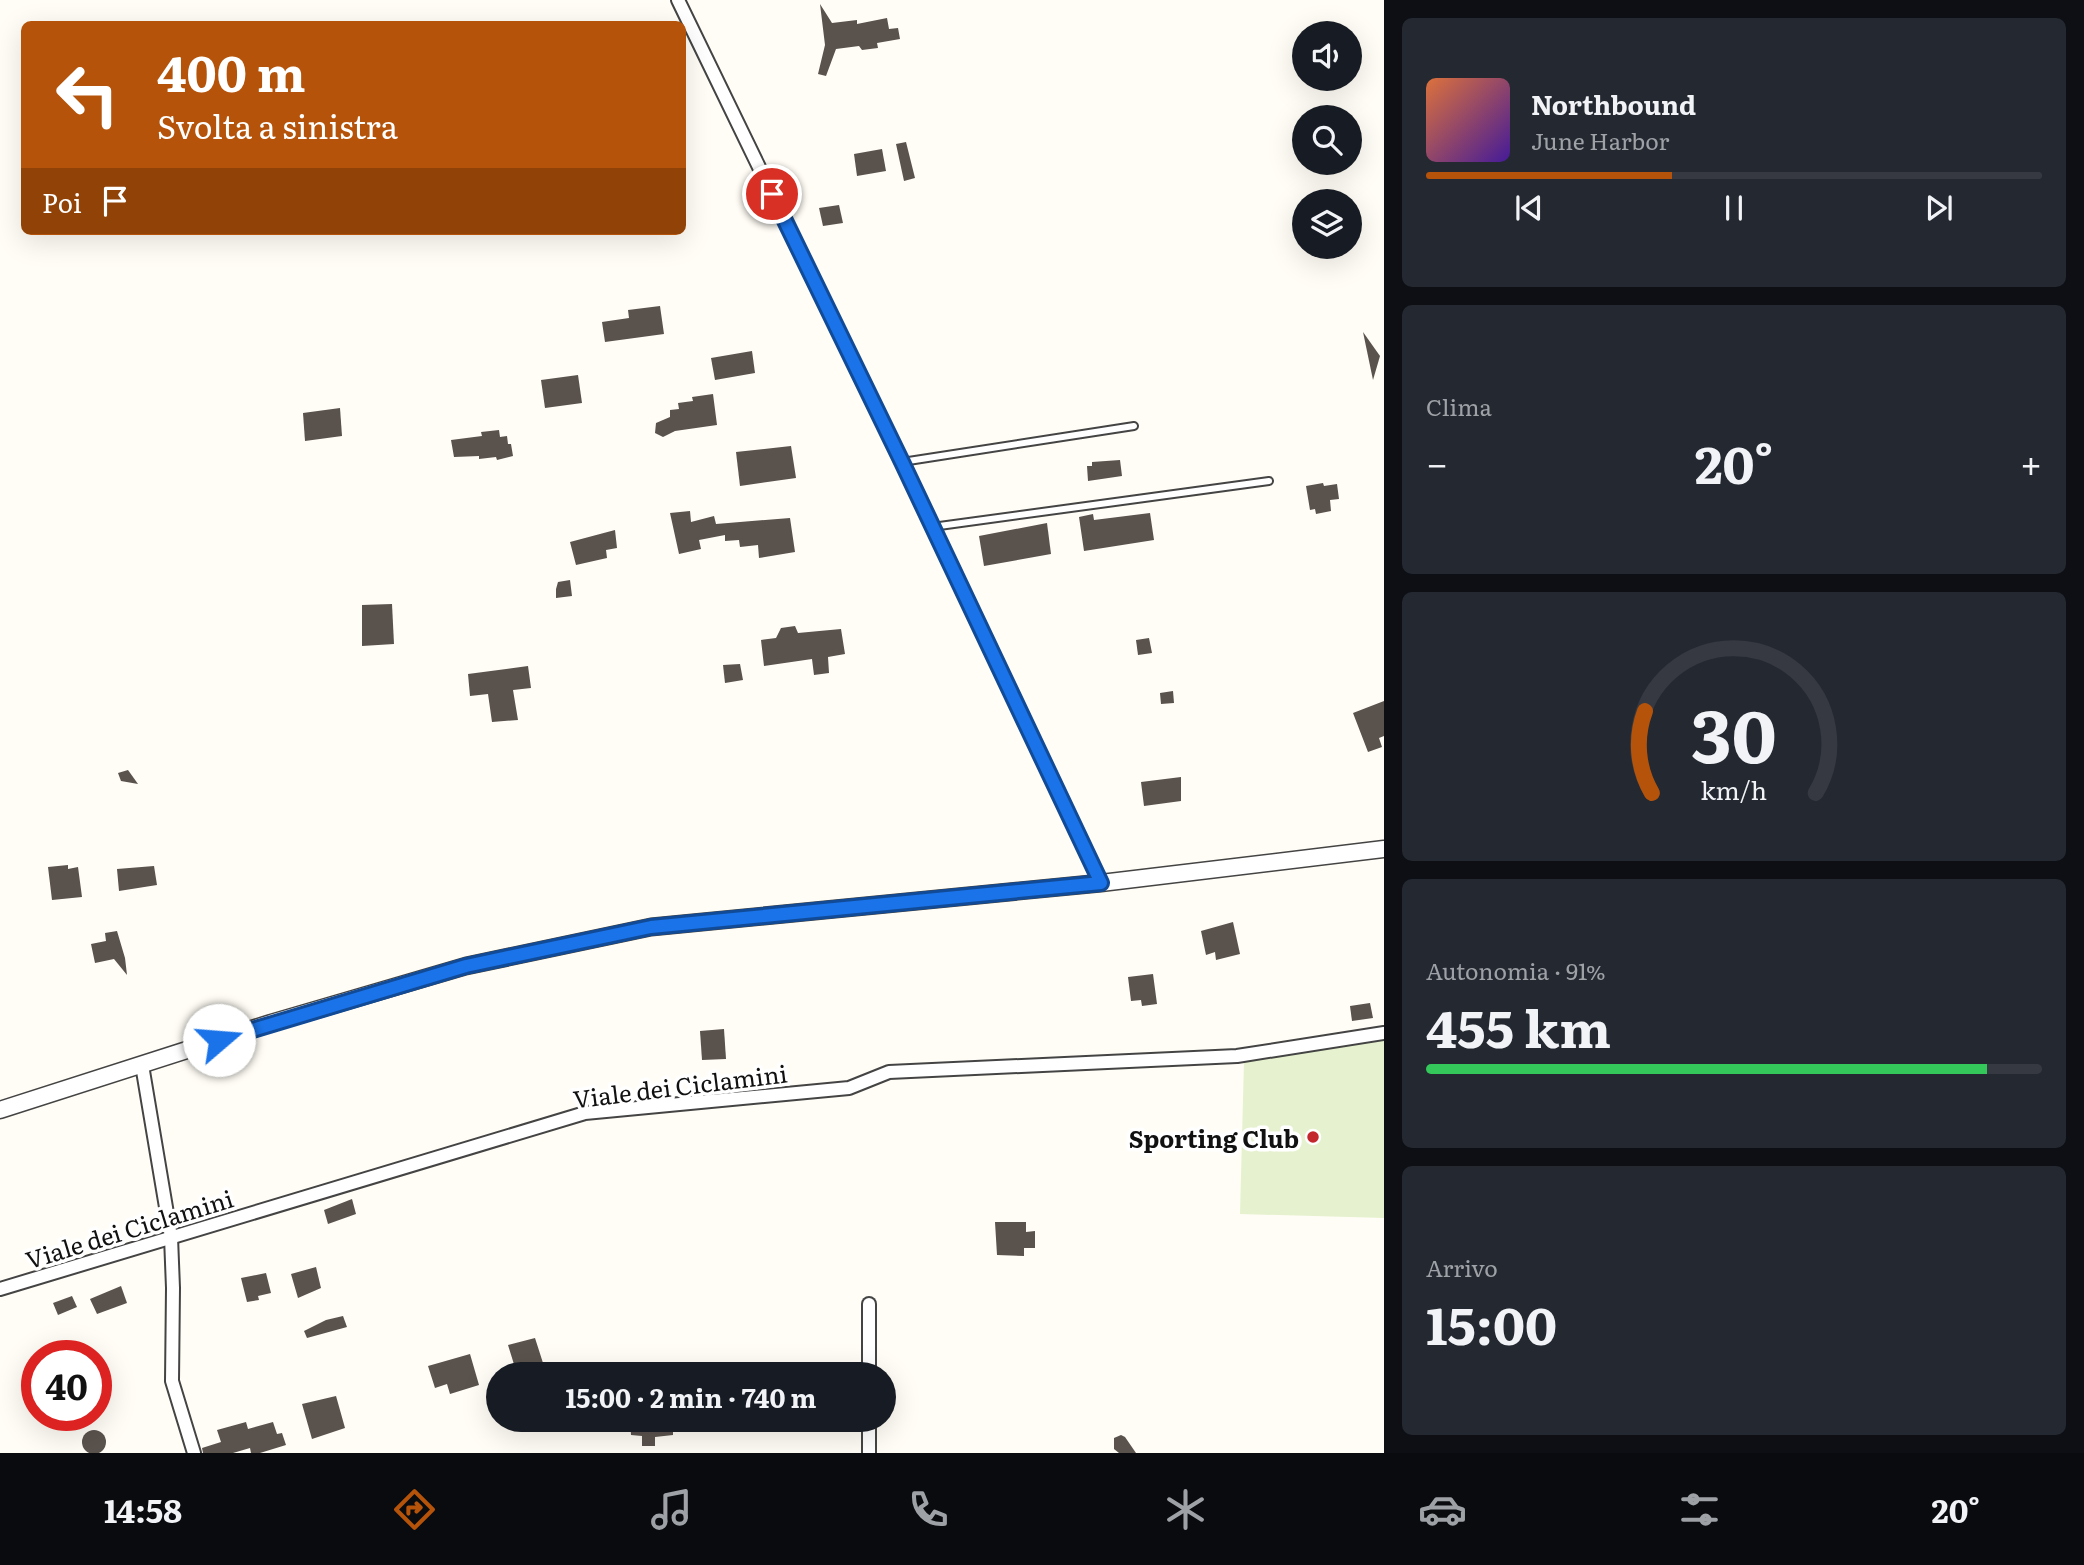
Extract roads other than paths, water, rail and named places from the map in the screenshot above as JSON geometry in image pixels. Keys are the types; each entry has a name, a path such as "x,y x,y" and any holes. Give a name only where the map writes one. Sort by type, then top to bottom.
{"street":[{"path":"678,0 902,462 1101,883"},
{"path":"0,1110 271,1023 466,966 651,927 1101,883 1384,849"},
{"name":"Viale dei Ciclamini","path":"0,1289 586,1113 849,1088 889,1072 1237,1056 1384,1033"},
{"path":"142,1065 171,1237 172,1381 194,1453"},
{"path":"869,1304 869,1362"},
{"path":"869,1432 869,1453"}],"lane":[{"path":"902,462 1134,426"},
{"path":"932,527 1269,481"}],"place":[{"name":"Sporting Club","path":"1313,1137"}]}
